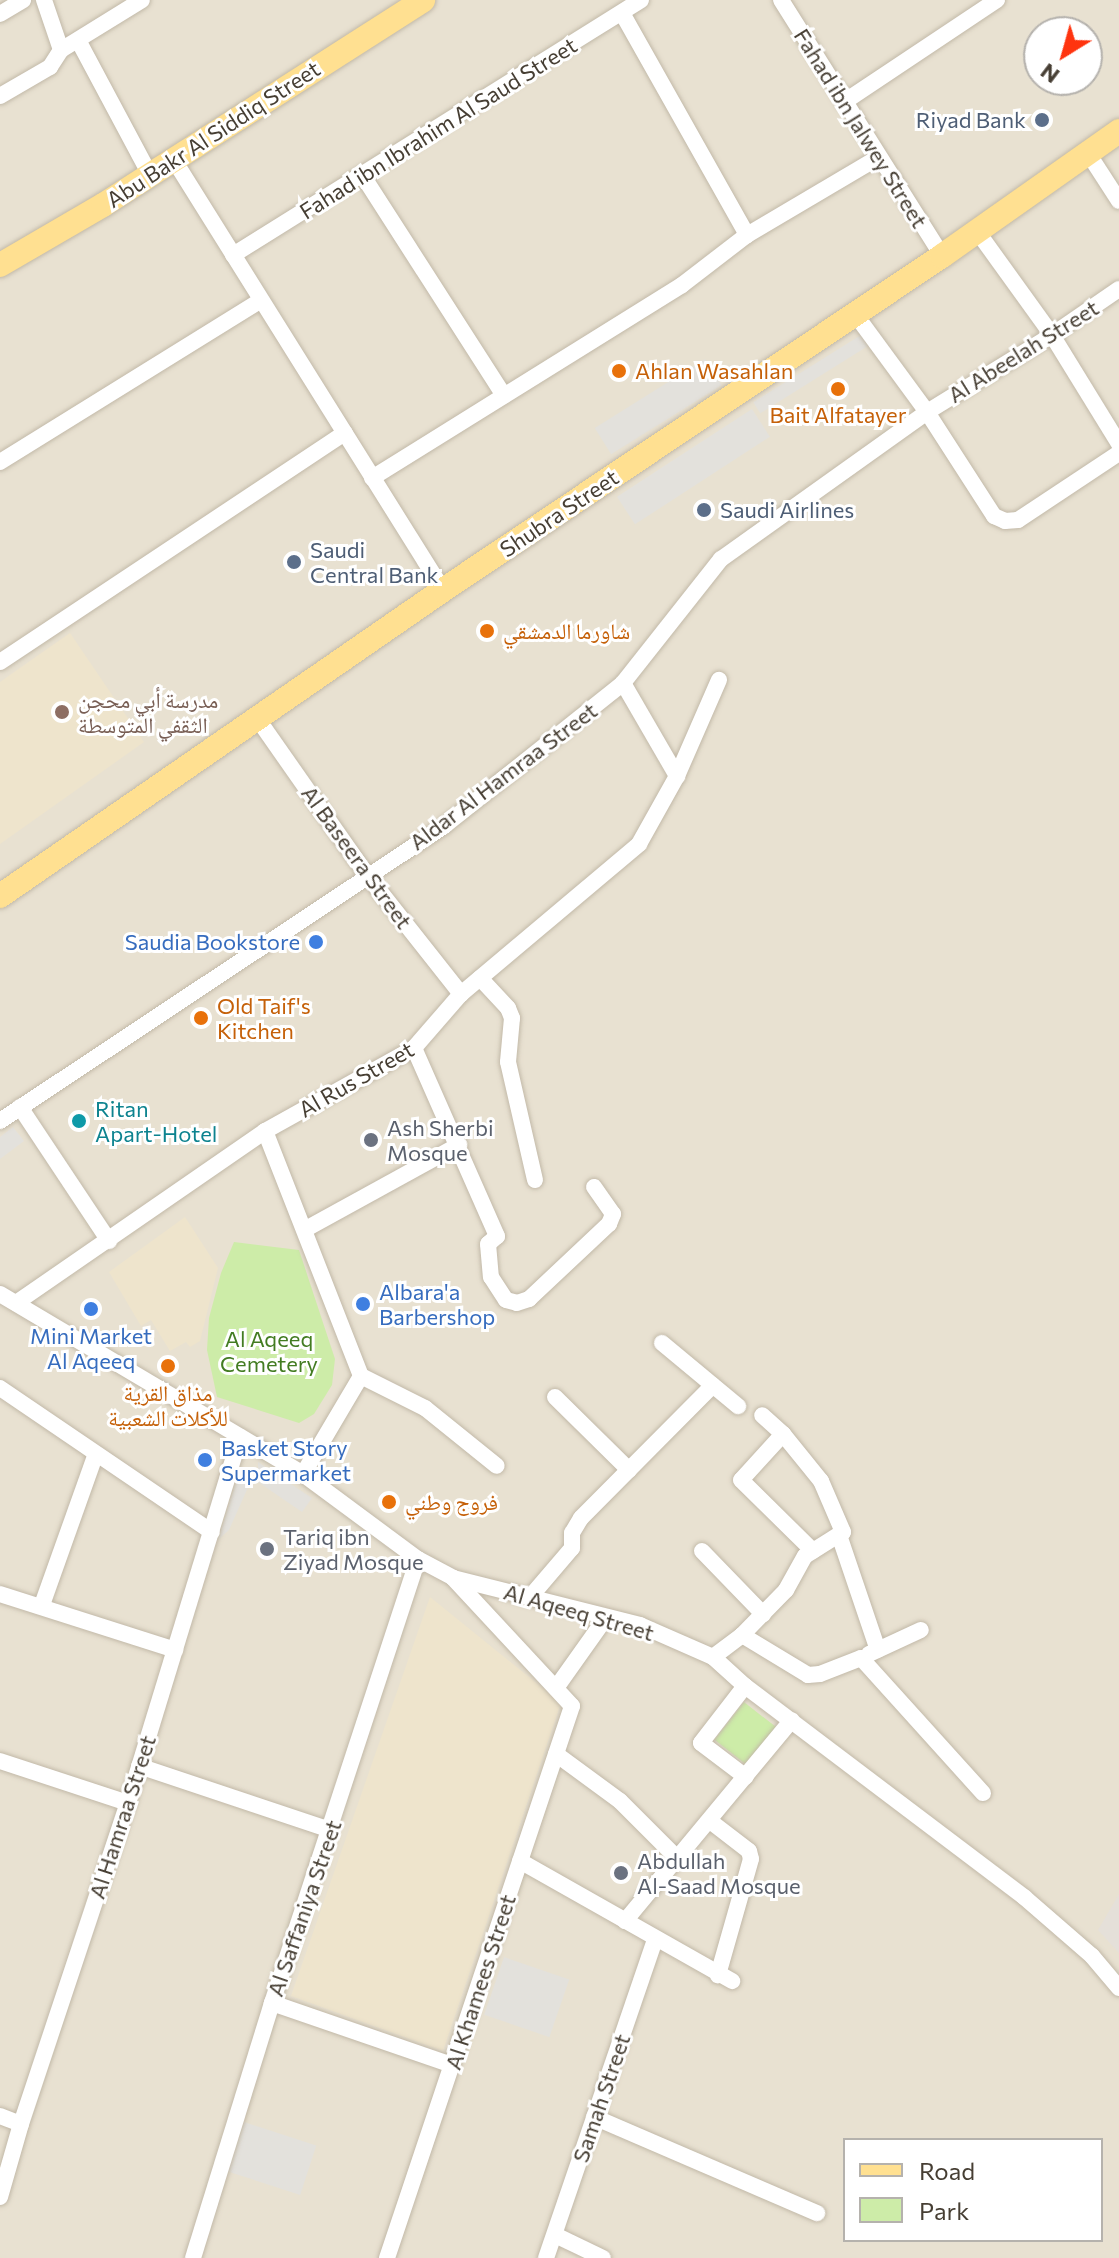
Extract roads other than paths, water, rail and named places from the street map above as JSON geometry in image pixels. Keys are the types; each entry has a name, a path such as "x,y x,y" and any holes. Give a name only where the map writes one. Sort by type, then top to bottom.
{"main road":[{"name":"Abu Bakr Al Siddiq Street","path":"0,265 174,160 423,0"},
{"name":"Shubra Street","path":"0,894 443,590 942,256 1119,131"}],"street":[{"path":"0,14 23,0"},
{"path":"44,0 61,50"},
{"path":"0,96 50,67 61,50 142,0"},
{"name":"Fahad ibn Ibrahim Al Saud Street","path":"233,255 641,0"},
{"name":"Fahad ibn Jalwey Street","path":"781,0 942,256"},
{"path":"844,102 997,0"},
{"path":"622,13 747,235"},
{"path":"78,40 150,175"},
{"path":"1088,153 1119,201"},
{"path":"372,478 682,285 747,235 879,157"},
{"path":"174,160 443,590"},
{"path":"363,176 504,396"},
{"path":"977,231 1052,335 1119,444"},
{"name":"Al Abeelah Street","path":"927,412 1052,335 1119,289"},
{"path":"0,462 261,300"},
{"path":"855,314 927,412 986,507 1005,521 1018,520 1119,453"},
{"name":"Aldar Al Hamraa Street","path":"0,1121 444,826 623,683 721,559 927,412"},
{"path":"0,662 345,433"},
{"name":"Al Rus Street","path":"16,1303 265,1131 414,1048 461,994 639,844 677,776 719,680"},
{"path":"623,683 677,776"},
{"name":"Al Baseera Street","path":"257,718 367,875 461,994"},
{"path":"480,978 508,1008 512,1018 508,1062 535,1180"},
{"path":"414,1048 497,1236 488,1244 491,1277 506,1300 517,1303 529,1299 609,1224 613,1214 594,1187"},
{"path":"20,1107 109,1241"},
{"path":"265,1131 306,1229 361,1376 425,1408 497,1466"},
{"path":"306,1229 459,1145"},
{"name":"Al Aqeeq Street","path":"0,1294 303,1474 418,1559 453,1578 531,1596 605,1619 640,1625 713,1657 745,1686 1024,1897 1092,1956 1119,1988"},
{"path":"662,1343 738,1406"},
{"path":"303,1474 361,1376"},
{"path":"531,1596 572,1548 572,1533 581,1518 713,1385"},
{"path":"0,1388 95,1456 212,1532"},
{"path":"555,1397 629,1470"},
{"path":"713,1657 763,1614 793,1580 801,1561 839,1535 843,1527 821,1481 783,1434 762,1415"},
{"path":"783,1434 741,1480 813,1551"},
{"name":"Al Hamraa Street","path":"0,2197 21,2124 128,1803 240,1437"},
{"path":"42,1605 95,1456"},
{"path":"839,1535 878,1650"},
{"path":"702,1551 763,1614"},
{"name":"Al Saffaniya Street","path":"193,2258 272,2003 418,1559"},
{"path":"453,1578 556,1688 605,1619"},
{"path":"0,1594 175,1650"},
{"path":"742,1635 808,1675 820,1674 861,1658 921,1630"},
{"path":"861,1658 983,1793"},
{"path":"745,1686 701,1743 746,1777"},
{"name":"Al Khamees Street","path":"387,2258 572,1706 556,1688"},
{"path":"625,1921 792,1720"},
{"path":"556,1754 620,1801 678,1859"},
{"path":"0,1761 128,1803"},
{"path":"139,1766 330,1830"},
{"path":"520,1861 725,1978 751,1859 749,1851 710,1821"},
{"name":"Samah Street","path":"546,2258 655,1939"},
{"path":"272,2003 452,2065"},
{"path":"0,2116 21,2124"},
{"path":"594,2117 817,2213"},
{"path":"555,2235 603,2258"}],"place":[{"name":"Riyad Bank","path":"1042,120"},
{"name":"Ahlan Wasahlan","path":"619,371"},
{"name":"Bait Alfatayer","path":"838,389"},
{"name":"Saudi Airlines","path":"704,510"},
{"name":"Saudi Central Bank","path":"294,562"},
{"name":"شاورما الدمشقي","path":"487,631"},
{"name":"مدرسة أبي محجن الثقفي المتوسطة","path":"62,712"},
{"name":"Saudia Bookstore","path":"316,942"},
{"name":"Old Taif's Kitchen","path":"201,1018"},
{"name":"Ritan Apart-Hotel","path":"79,1121"},
{"name":"Ash Sherbi Mosque","path":"371,1140"},
{"name":"Albara'a Barbershop","path":"363,1304"},
{"name":"Mini Market Al Aqeeq","path":"91,1309"},
{"name":"مذاق القرية للأكلات الشعبية","path":"168,1366"},
{"name":"Basket Story Supermarket","path":"205,1460"},
{"name":"فروج وطني","path":"389,1502"},
{"name":"Tariq ibn Ziyad Mosque","path":"267,1549"},
{"name":"Abdullah Al-Saad Mosque","path":"621,1873"}],"park label":[{"name":"Al Aqeeq Cemetery","path":"269,1350"}]}
